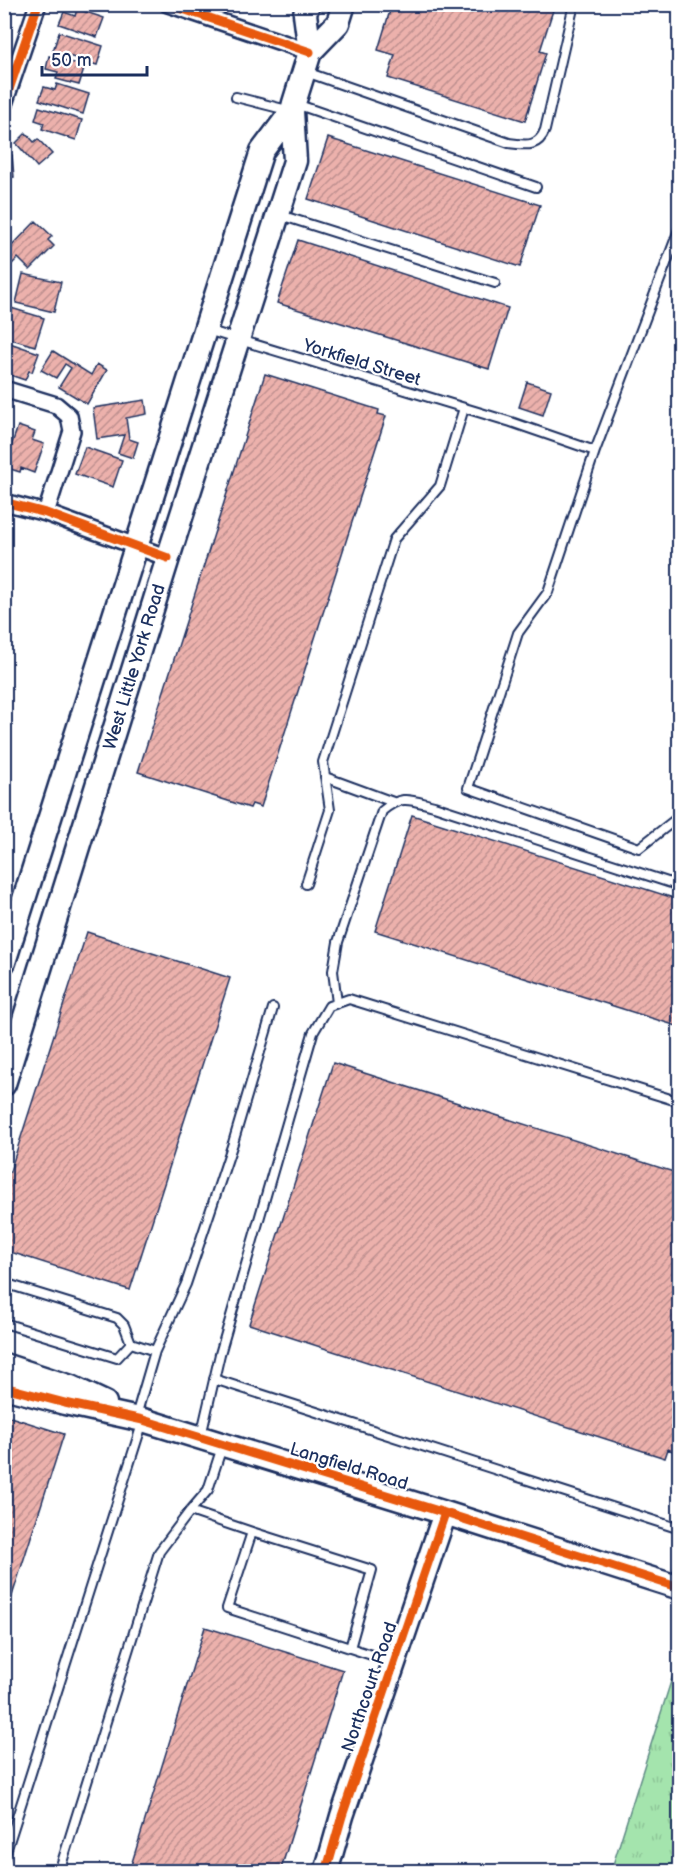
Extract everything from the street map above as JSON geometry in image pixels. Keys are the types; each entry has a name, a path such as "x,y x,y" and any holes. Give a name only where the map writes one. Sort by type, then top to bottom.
{"main road":[{"name":"West Little York Road","path":"308,4 305,14 308,62"},
{"name":"West Little York Road","path":"4,962 15,918 47,827 262,151 293,107 308,62 338,23 344,4"},
{"name":"West Little York Road","path":"4,1084 295,161 293,107"},
{"path":"47,827 82,836"},
{"name":"Langfield Road","path":"4,1365 71,1387 140,1419"},
{"name":"Langfield Road","path":"4,1387 140,1419 445,1513 677,1580"},
{"name":"Northcourt Road","path":"326,1872 342,1816 445,1513"}],"street":[{"path":"4,104 39,4"},
{"path":"168,4 308,62"},
{"path":"4,389 56,405 69,416 72,431 46,513"},
{"path":"4,502 46,513 168,558"}],"lane":[{"path":"308,62 509,143 533,144 542,138 545,130 574,4"},
{"path":"236,98 293,107 536,187"},
{"path":"279,214 495,283"},
{"path":"680,227 596,451 548,592 518,633 468,789 639,848 680,816"},
{"name":"Yorkfield Street","path":"205,330 511,422 596,451"},
{"path":"306,884 330,810 323,762 394,539 440,486 464,408"},
{"path":"325,777 393,802"},
{"path":"337,1003 333,971 338,942 382,811 393,802 407,799 434,806 680,886"},
{"path":"201,1437 214,1379 313,1033 329,1006 349,999 680,1102"},
{"path":"4,1858 140,1419 155,1351 186,1284 233,1143 273,1008"},
{"path":"4,1283 117,1318 124,1324 131,1342 155,1351"},
{"path":"4,1323 117,1358 131,1342"},
{"path":"214,1379 680,1529"},
{"path":"59,1872 159,1552 208,1490 223,1444"},
{"path":"190,1511 372,1570 350,1648"},
{"path":"252,1532 227,1608 395,1662"}],"green space":[{"path":"679,1656 679,1871 611,1871"}],"building":[{"path":"392,4 555,4 540,51 546,53 525,121 388,78 395,55 378,50"},
{"path":"77,9 104,18 97,37 59,24 64,12 75,16"},
{"path":"59,32 103,46 97,65 53,51"},
{"path":"49,56 85,66 79,85 56,79 58,72 46,69"},
{"path":"57,84 89,94 83,114 39,100 44,87 55,90"},
{"path":"39,107 82,120 76,140 42,129 44,123 35,120"},
{"path":"26,133 34,142 38,139 52,154 37,167 16,143"},
{"path":"328,138 540,205 520,267 308,199"},
{"path":"4,145 6,156 12,155 14,177 4,178"},
{"path":"36,221 52,236 48,240 54,246 30,270 18,258 11,265 4,259 4,254"},
{"path":"298,240 508,308 489,369 277,303"},
{"path":"23,274 61,282 54,312 16,303"},
{"path":"11,308 44,318 35,346 4,337 4,321 7,322"},
{"path":"4,341 39,353 32,372 29,371 25,380 4,373"},
{"path":"53,351 91,375 97,364 107,370 87,404 59,387 71,368 65,364 56,378 41,370"},
{"path":"265,374 379,410 378,414 386,416 261,807 252,804 250,808 138,772"},
{"path":"527,382 551,390 543,415 519,407"},
{"path":"145,400 147,414 126,418 129,439 138,442 133,458 118,453 124,435 97,439 93,408"},
{"path":"18,426 35,432 32,440 44,444 34,473 21,468 20,472 4,467"},
{"path":"85,447 122,460 113,487 75,474"},
{"path":"412,815 680,900 680,1027 375,931"},
{"path":"87,932 230,978 130,1290 4,1250 4,1190"},
{"path":"333,1063 680,1174 680,1438 675,1452 668,1449 665,1458 249,1324"},
{"path":"4,1415 64,1434 4,1621"},
{"path":"205,1627 343,1670 280,1872 129,1872"}],"cycle path":[{"path":"4,104 38,4"},
{"path":"168,4 310,52"},
{"path":"4,502 46,513 168,558"},
{"path":"4,1387 143,1420 680,1588"},
{"path":"326,1872 342,1816 445,1513"}]}
